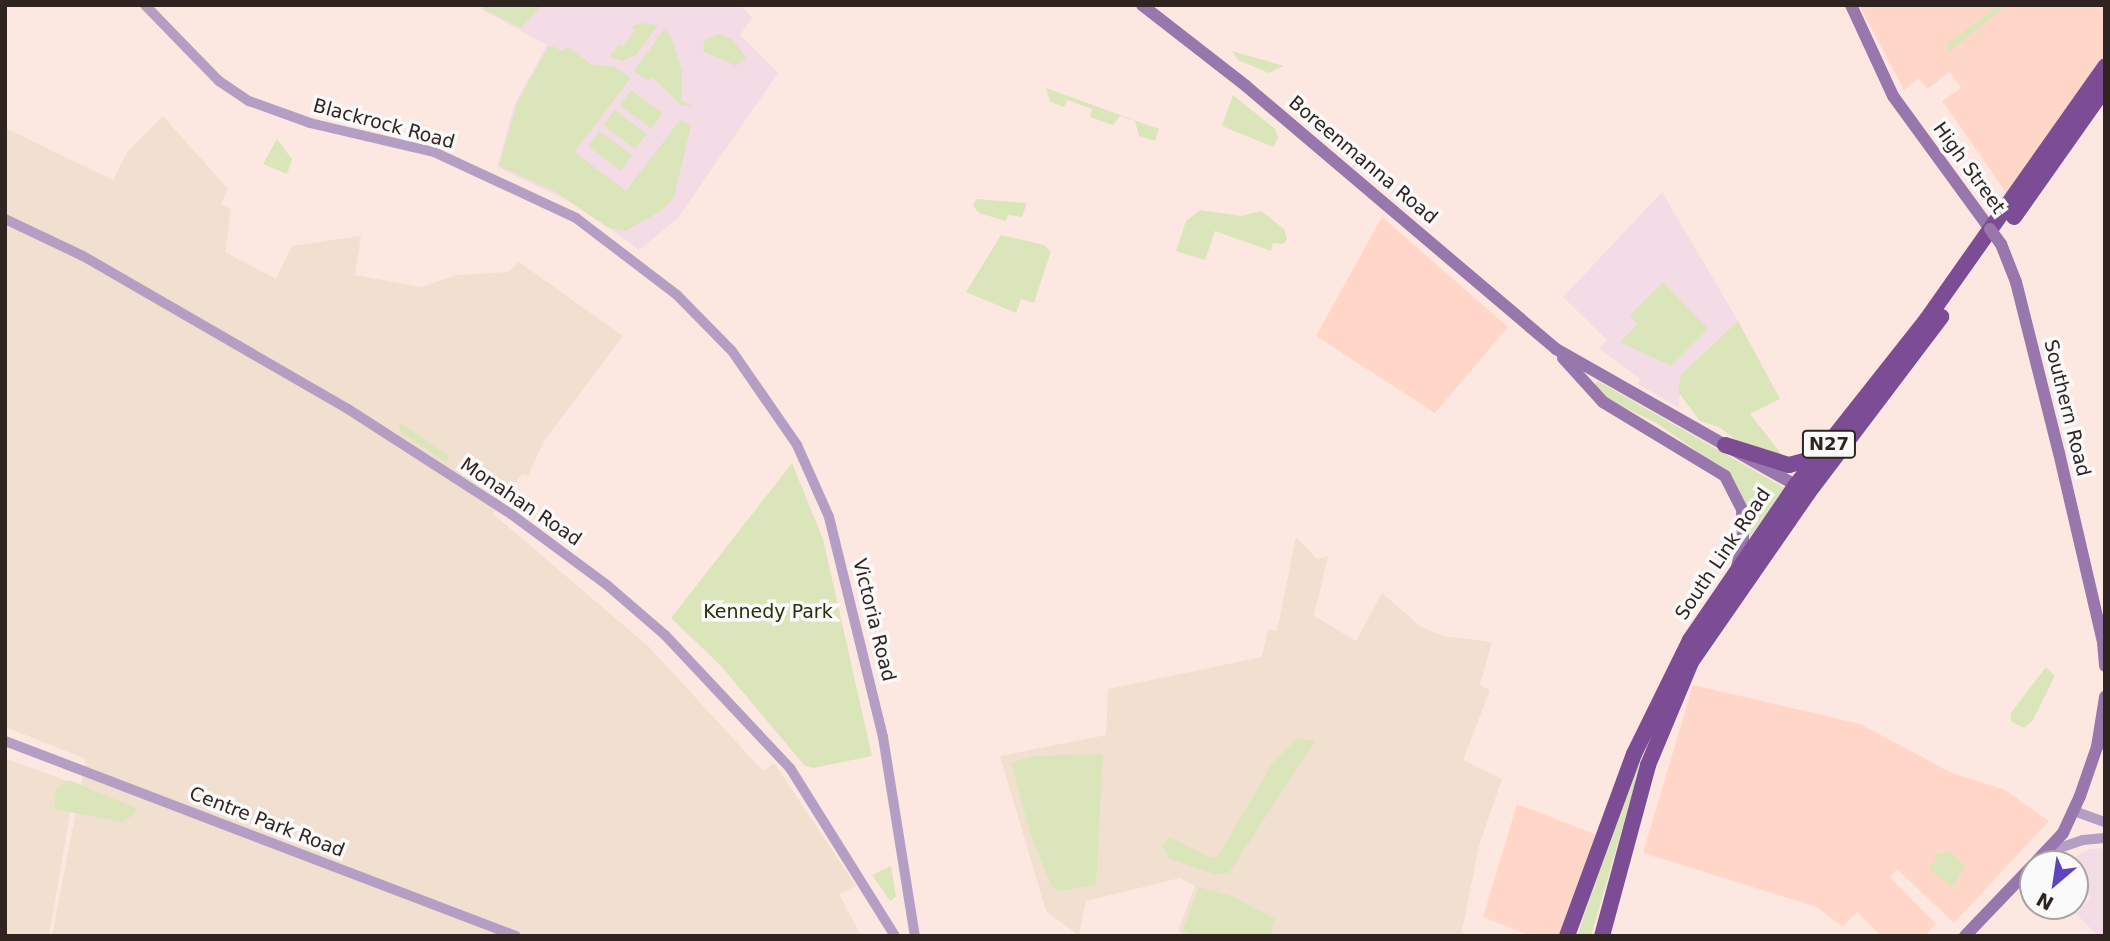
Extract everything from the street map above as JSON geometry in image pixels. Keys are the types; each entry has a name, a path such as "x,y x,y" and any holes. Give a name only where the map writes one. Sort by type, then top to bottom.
{"highway":[{"name":"South Link Road","path":"1567,936 1634,754 1690,640 1737,566 1802,489 1819,457 1990,232 2105,67"},
{"name":"N27","path":"1601,936 1648,765 1691,662 1802,489 1929,334 2105,88"},
{"name":"N27","path":"1725,445 1789,465 1819,457"}],"main road":[{"name":"Boreenmanna Road","path":"1142,5 1237,79 1556,349 1603,402 1725,476 1742,510 1743,541 1737,566"},
{"name":"High Street","path":"1851,5 1885,80 1990,232 2016,282"},
{"name":"Southern Road","path":"2016,282 2093,594 2105,666"},
{"name":"Boreenmanna Road","path":"1556,349 1802,489"},
{"path":"2047,850 2074,811 2097,747 2105,696"},
{"path":"1965,936 2019,880"}],"street":[{"name":"Blackrock Road","path":"145,5 241,97 310,123 434,152 554,205 617,246 724,341"},
{"name":"Monahan Road","path":"5,219 83,257 328,397 511,514 607,585 665,635 775,750 833,830 894,932 914,931"},
{"name":"Victoria Road","path":"724,341 797,445 827,511 883,737 914,931"},
{"name":"Centre Park Road","path":"5,741 516,936"},
{"path":"2074,811 2105,822"},
{"path":"2054,850 2083,840 2105,838"}],"shaded area":[{"path":"483,5 741,5 752,18 740,35 778,73 678,218 639,250 581,207 497,167 515,103 547,45 481,9"},
{"path":"1859,5 2105,5 2105,57 2008,195 1942,101 1961,88 1950,72 1927,89 1919,78 1904,90"},
{"path":"163,116 228,189 221,204 231,209 225,252 276,279 292,246 361,236 355,275 421,287 457,275 508,272 519,262 623,336 544,441 528,476 522,474 493,514 648,646 763,771 774,763 856,886 839,894 861,936 52,936 86,759 5,727 5,128 113,180 128,151"},
{"path":"1662,192 1738,321 1681,374 1679,408 1638,384 1640,379 1599,348 1607,340 1563,297"},
{"path":"1382,217 1508,327 1435,413 1316,336"},
{"path":"1296,537 1317,559 1328,556 1314,616 1356,641 1382,593 1420,626 1443,636 1492,642 1480,685 1490,690 1463,760 1502,779 1479,846 1461,936 1188,936 1178,931 1195,886 1180,878 1086,901 1079,936 1046,911 1000,756 1106,735 1108,689 1262,657 1268,629 1277,631"},
{"path":"1693,685 1860,724 1952,773 2003,789 2049,821 2019,850 2019,853 1954,923 1897,869 1890,877 1936,924 1925,936 1881,936 1857,912 1843,927 1817,907 1643,853"},
{"path":"5,758 75,784 49,936 5,936"},
{"path":"1517,804 1602,837 1567,936 1532,936 1483,917"},
{"path":"2105,848 2105,936 2098,936 2082,920 2089,920 2090,849"}],"green space":[{"path":"485,5 541,7 521,28 483,9"},
{"path":"1999,5 2007,5 1948,53 1948,43"},
{"path":"640,23 658,25 636,55 623,61 609,57 619,44 623,46 635,30 631,27"},
{"path":"664,29 671,36 682,71 682,101 693,105 682,106 652,77 649,81 634,71"},
{"path":"719,34 731,38 746,58 736,66 703,51 704,40"},
{"path":"549,45 563,51 567,47 591,64 615,67 631,78 574,152 626,191 680,120 691,126 674,197 661,211 625,231 607,227 554,191 499,166 517,103"},
{"path":"1232,51 1284,66 1269,73 1238,60"},
{"path":"1046,88 1159,129 1155,141 1139,136 1135,121 1120,116 1113,125 1090,117 1092,109 1067,100 1064,107 1050,102"},
{"path":"631,90 663,113 651,128 620,105"},
{"path":"1233,95 1275,129 1278,138 1273,147 1222,126"},
{"path":"615,110 647,134 636,149 604,125"},
{"path":"599,131 632,155 621,170 588,146"},
{"path":"277,139 292,159 287,174 263,164"},
{"path":"976,199 1027,203 1022,217 1008,215 1006,221 979,213 973,206"},
{"path":"1200,210 1242,216 1261,211 1284,229 1287,239 1283,244 1273,243 1271,251 1215,231 1205,260 1176,251 1186,221"},
{"path":"1001,235 1044,245 1051,251 1034,303 1021,299 1016,313 966,292"},
{"path":"1663,282 1708,329 1671,366 1620,342 1637,325 1630,315"},
{"path":"1738,321 1780,399 1750,414 1783,456 1739,442 1719,427 1700,421 1678,392 1681,374"},
{"path":"1598,381 1785,488 1749,538 1747,507 1729,474 1658,424 1605,398 1595,384"},
{"path":"399,422 449,456 447,463 400,432"},
{"name":"Kennedy Park","path":"792,463 823,539 872,756 813,768 805,766 721,666 671,618"},
{"path":"2046,667 2055,676 2033,720 2024,728 2012,722 2010,714"},
{"path":"1298,738 1315,741 1229,873 1214,874 1168,858 1163,845 1170,837 1208,857 1218,857 1271,765"},
{"path":"1103,754 1096,885 1060,891 1051,885 1030,832 1011,763 1033,756"},
{"path":"1638,760 1642,760 1591,936 1577,936"},
{"path":"69,780 136,808 135,814 122,822 54,809 56,789"},
{"path":"1949,851 1965,866 1952,888 1929,868 1937,859 1934,855"},
{"path":"891,866 896,897 890,901 872,875"},
{"path":"1199,887 1231,896 1275,919 1270,936 1196,936 1183,930"}]}
